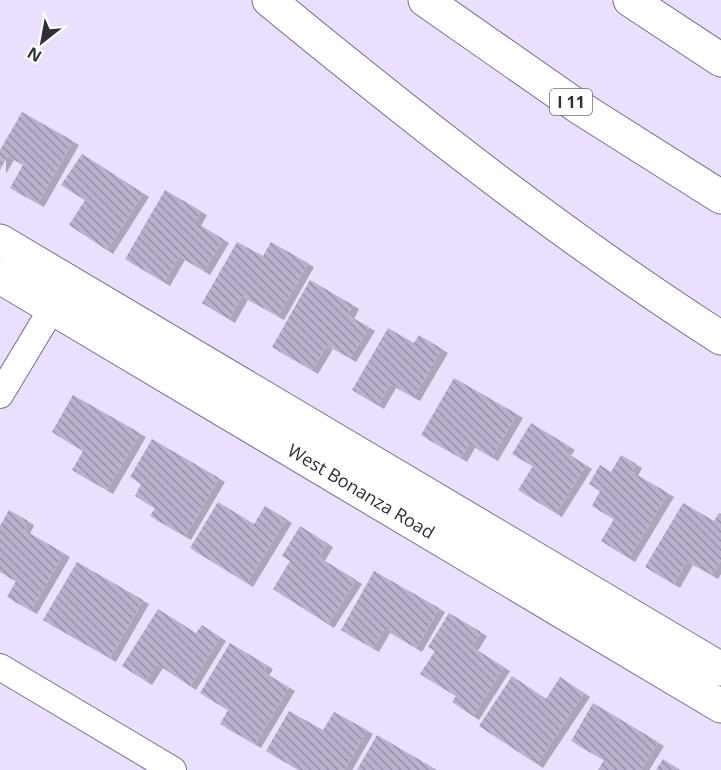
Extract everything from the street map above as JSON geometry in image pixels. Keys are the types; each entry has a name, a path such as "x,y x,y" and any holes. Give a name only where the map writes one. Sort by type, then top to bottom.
{"main road":[{"path":"269,0 494,178 618,268 721,338"},
{"name":"I 11","path":"425,0 577,106 721,197"},
{"path":"630,0 721,60"},
{"path":"663,23 721,48"},
{"name":"West Bonanza Road","path":"0,241 60,295 330,455 721,669"},
{"name":"West Bonanza Road","path":"0,277 60,295"},
{"name":"West Bonanza Road","path":"330,455 721,706"}],"street":[{"path":"0,395 60,295"},
{"path":"0,667 173,770"}],"building":[{"path":"22,112 73,141 38,203 10,188 23,165 8,156 0,170 0,150"},
{"path":"82,154 143,193 107,250 69,225 85,200 61,185"},
{"path":"165,190 201,211 195,222 223,239 204,271 179,256 164,282 125,259"},
{"path":"237,242 263,256 271,242 308,263 278,316 242,296 229,319 202,303"},
{"path":"310,280 353,305 348,315 369,327 350,358 327,345 312,370 272,347"},
{"path":"388,328 414,343 419,335 442,349 414,397 390,384 378,405 352,390"},
{"path":"454,378 517,414 492,457 469,444 461,458 421,435"},
{"path":"73,395 140,433 107,490 72,470 83,451 52,432"},
{"path":"531,423 569,446 565,452 586,465 556,513 518,490 533,466 512,454"},
{"path":"152,439 219,478 185,536 150,516 155,508 135,496 141,484 130,477"},
{"path":"621,455 636,464 632,472 668,493 629,558 601,541 614,519 592,506 600,491 589,484 600,465 611,472"},
{"path":"218,502 254,524 265,506 286,519 247,583 190,548"},
{"path":"683,503 714,521 719,513 721,514 721,560 712,575 687,561 674,584 645,567"},
{"path":"9,510 28,521 24,530 64,553 31,610 7,597 16,581 0,572 0,526"},
{"path":"300,526 327,543 319,557 356,580 328,624 273,589 290,561 282,556"},
{"path":"77,562 143,600 110,658 43,620"},
{"path":"374,571 439,608 416,648 384,629 373,648 341,630"},
{"path":"158,609 196,633 202,625 220,637 190,686 157,664 146,681 122,666"},
{"path":"449,613 481,632 472,647 504,667 473,716 452,702 456,696 420,674 435,651 428,647"},
{"path":"230,643 267,665 263,672 289,687 255,744 220,724 228,710 200,693"},
{"path":"512,676 546,699 560,677 584,693 537,764 479,726"},
{"path":"593,703 658,742 641,770 598,770 604,760 571,741"},
{"path":"289,711 323,730 334,712 367,730 344,770 299,770 266,751"},
{"path":"377,735 437,770 357,770"},
{"path":"663,759 680,770 656,770"}]}
